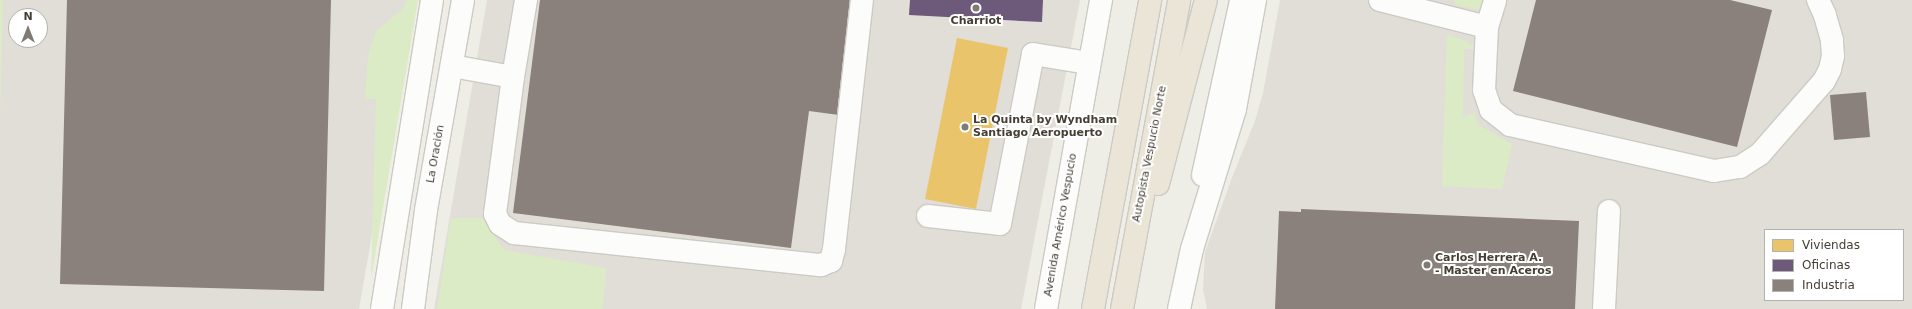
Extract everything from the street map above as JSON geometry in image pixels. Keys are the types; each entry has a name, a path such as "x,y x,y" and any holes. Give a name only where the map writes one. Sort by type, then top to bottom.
{"highway":[{"path":"1093,309 1150,0"},
{"name":"Autopista Vespucio Norte","path":"1122,309 1179,0"},
{"path":"1130,260 1145,223 1160,176 1206,0"}],"street":[{"path":"382,309 432,0"},
{"name":"La Oración","path":"413,309 426,210 463,0"},
{"path":"526,0 513,77 495,214 500,224 514,233 821,265 831,261 834,249 862,0"},
{"name":"Avenida Américo Vespucio","path":"1046,309 1101,0"},
{"path":"1192,249 1196,212 1209,143 1241,0"},
{"path":"1179,309 1192,249 1235,109 1255,0"},
{"path":"1380,0 1487,28"},
{"path":"1495,0 1487,28 1484,90 1491,110 1510,125 1714,171 1740,167 1760,154 1824,81 1830,69 1833,56 1832,40 1825,15 1818,0"},
{"path":"928,216 1000,224 1033,54 1090,63"},
{"path":"452,66 513,77"},
{"path":"1604,309 1609,211"},
{"path":"1185,281 1189,309"}],"shaded area":[{"path":"0,0 413,0 359,309 0,309"},
{"path":"487,0 1080,0 1021,309 434,309"},
{"path":"1280,0 1912,0 1912,309 1207,309 1203,289 1205,252 1233,175 1255,121 1263,93"}],"green space":[{"path":"0,0 3,0 0,117"},
{"path":"407,0 418,0 371,279 376,99 365,99 368,57 376,31 404,8"},
{"path":"1455,0 1486,0 1482,10 1454,5"},
{"path":"1447,35 1466,41 1475,49 1464,49 1463,117 1475,113 1477,124 1512,144 1502,189 1442,186"},
{"path":"451,218 483,218 504,250 606,268 603,309 437,309"}],"building: Viviendas":[{"path":"957,38 1008,48 976,209 925,199"}],"building: Oficinas":[{"name":"Charriot","path":"910,0 1043,0 1042,22 909,15"}],"building: Industria":[{"path":"67,0 331,0 324,291 60,284"},
{"path":"540,0 854,0 839,115 809,111 791,248 513,213"},
{"path":"1536,0 1730,0 1772,10 1737,147 1513,91"},
{"path":"1866,92 1870,137 1834,140 1830,95"},
{"name":"Carlos Herrera A. - Master en Aceros","path":"1301,209 1579,221 1575,309 1275,309 1279,211 1301,212"}],"place":[{"name":"Charriot","path":"976,8"},
{"name":"La Quinta by Wyndham Santiago Aeropuerto","path":"965,127"},
{"name":"Carlos Herrera A. - Master en Aceros","path":"1427,265"}]}
